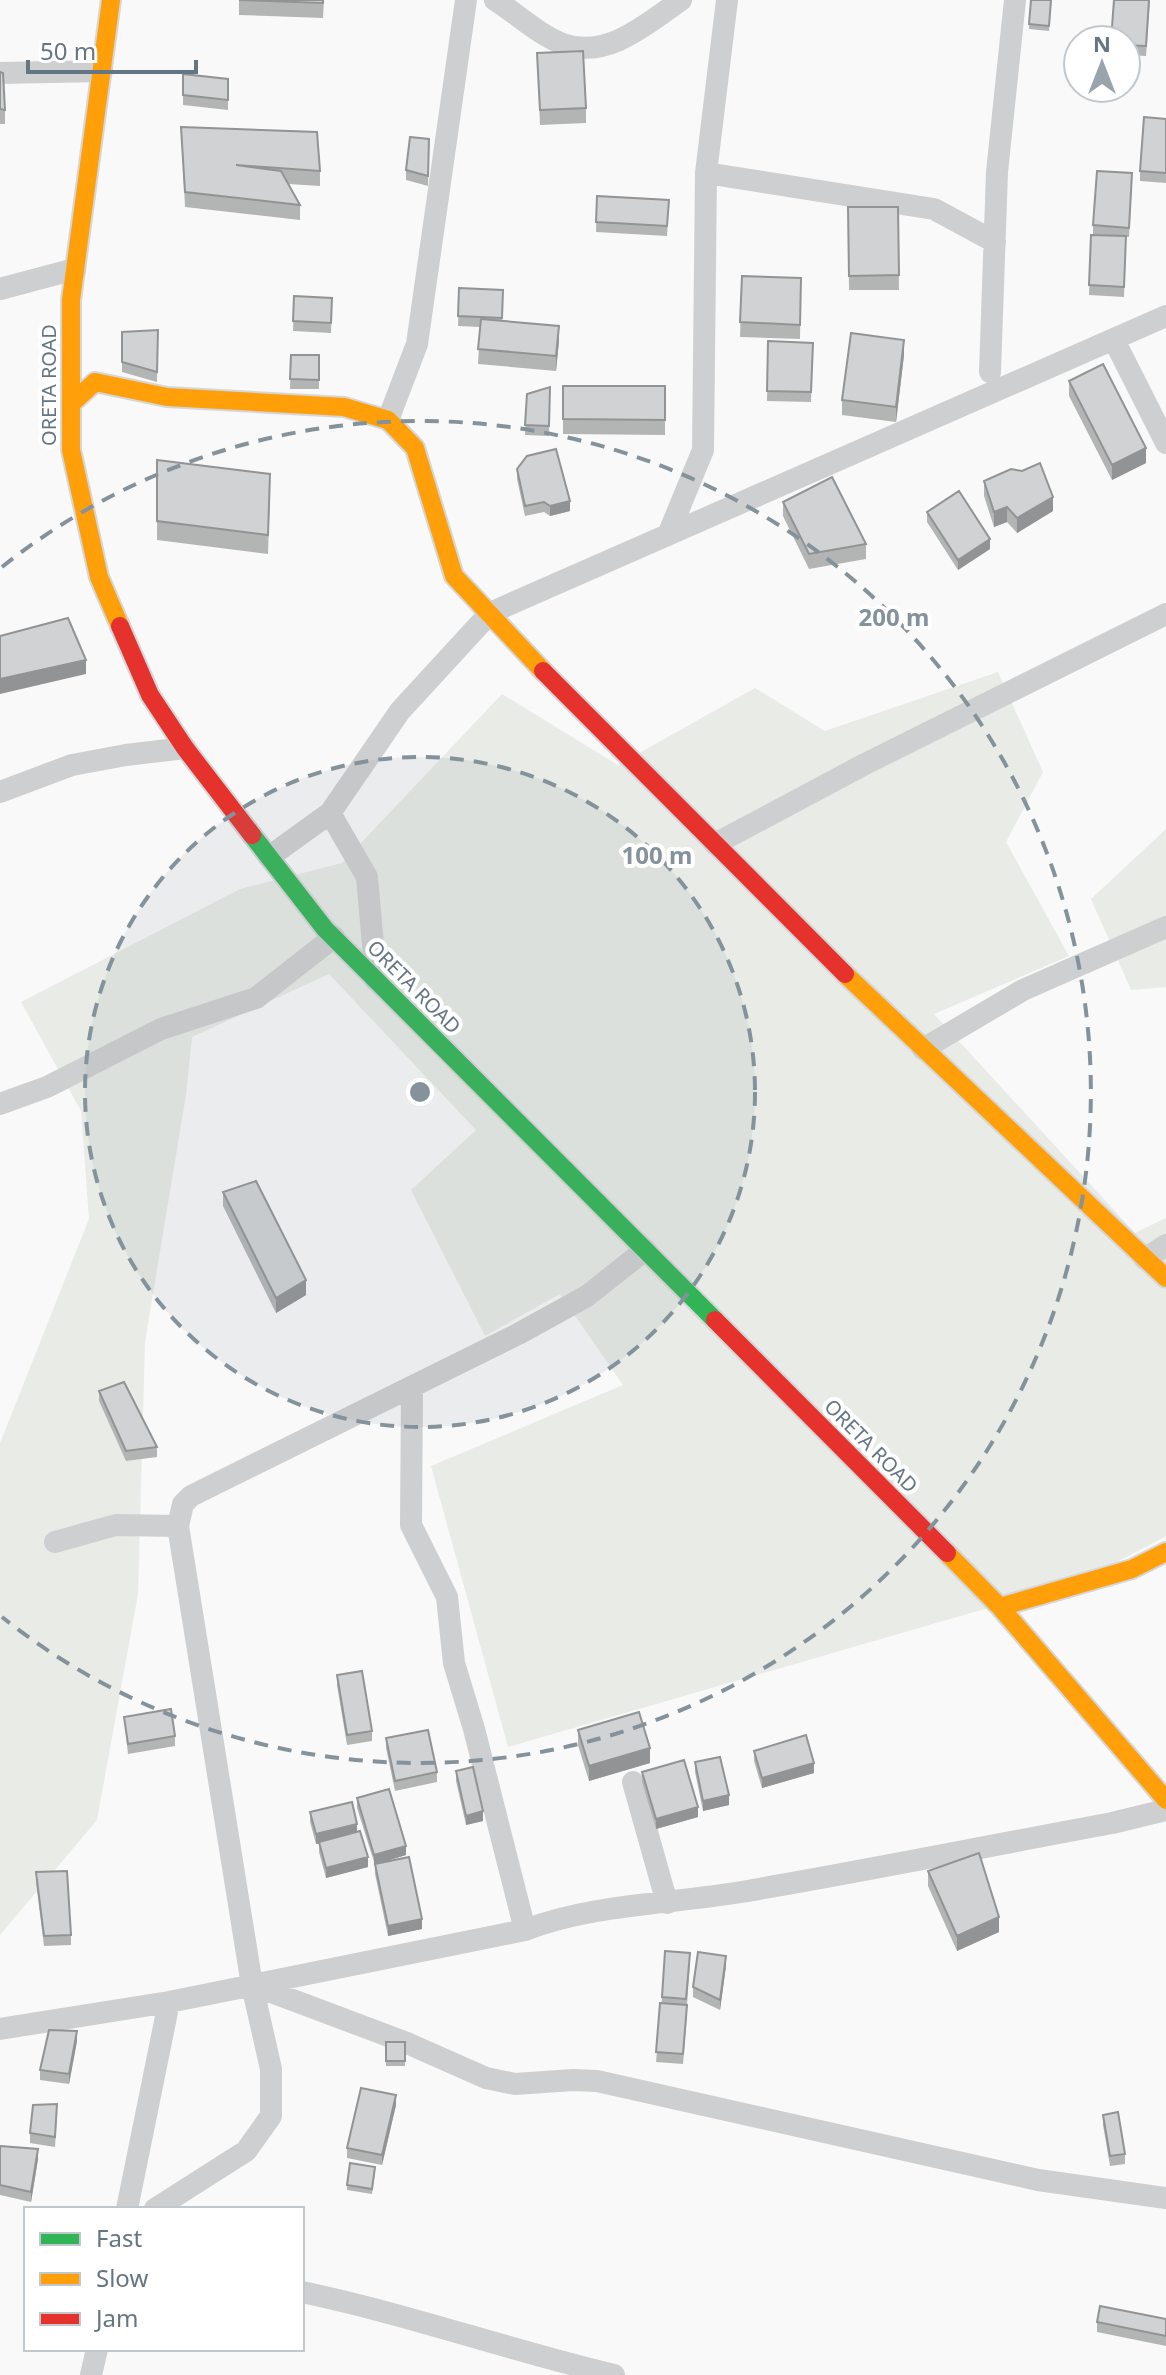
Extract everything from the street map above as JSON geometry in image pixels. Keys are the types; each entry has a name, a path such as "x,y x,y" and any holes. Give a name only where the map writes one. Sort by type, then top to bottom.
{"street":[{"name":"ORETA ROAD","path":"111,0 71,300 71,450 99,577 150,695 185,748 334,937 1000,1607 1166,1800"},
{"path":"388,420 417,344 466,0"},
{"path":"495,0 555,40 581,46 604,45 635,33 681,0"},
{"path":"668,535 703,450 706,173 727,0"},
{"path":"990,372 997,172 1015,0"},
{"path":"0,73 102,71"},
{"path":"706,173 934,209 995,242"},
{"path":"0,289 75,269"},
{"path":"269,857 330,813 400,711 490,613 1166,316"},
{"path":"1114,340 1166,443"},
{"path":"71,404 95,382 167,397 344,407 388,420 415,448 454,576 570,699 857,986 1166,1278"},
{"path":"715,844 878,757 1166,614"},
{"path":"0,792 72,765 185,748"},
{"path":"330,813 367,877 376,980"},
{"path":"923,1049 1023,990 1166,927"},
{"path":"0,1104 47,1087 161,1029 256,998 334,937"},
{"path":"1145,1259 1166,1245"},
{"path":"158,2207 246,2151 271,2116 271,2069 252,1985 178,1526 183,1504 191,1496 587,1296 645,1250"},
{"path":"412,1387 411,1525 447,1597 454,1663 525,1930"},
{"path":"55,1542 116,1525 178,1526"},
{"path":"1000,1607 1132,1569 1166,1552"},
{"path":"633,1782 667,1903"},
{"path":"0,2029 169,2002 525,1930 543,1923 603,1911 745,1891 1096,1826 1166,1810"},
{"path":"252,1985 407,2043 486,2078 515,2084 597,2081 1038,2180 1166,2198"},
{"path":"127,2207 169,2002"},
{"path":"304,2292 357,2304 614,2375"},
{"path":"91,2375 97,2351"}],"shaded area":[{"path":"998,672 1043,772 1006,842 1069,956 934,1014 1135,1233 1166,1218 1166,1536 1081,1581 508,1747 431,1466 623,1385 560,1294 485,1336 411,1190 476,1130 329,974 192,1037 186,1095 145,1342 138,1594 97,1820 0,1935 0,1443 89,1219 81,1111 21,1002 240,889 342,863 502,694 618,765 755,688 825,731"},
{"path":"1166,829 1166,987 1131,990 1091,899"}],"building":[{"path":"239,0 323,0 323,3"},
{"path":"1031,0 1051,0 1049,26 1029,24"},
{"path":"1114,0 1149,0 1146,46 1142,46 1142,24 1112,24"},
{"path":"583,51 586,108 540,110 537,53"},
{"path":"0,72 3,73 5,110 0,109"},
{"path":"183,74 228,79 228,100 183,95"},
{"path":"1144,117 1166,119 1166,173 1140,171"},
{"path":"181,127 317,132 320,171 236,165 281,171 300,205 185,192"},
{"path":"410,137 429,139 428,176 406,170"},
{"path":"1097,171 1132,173 1129,228 1093,225"},
{"path":"597,196 669,200 667,226 596,222"},
{"path":"848,207 898,207 899,275 849,276"},
{"path":"1091,235 1126,236 1124,287 1089,285"},
{"path":"742,276 801,278 800,325 740,322"},
{"path":"459,288 503,290 502,318 458,316"},
{"path":"294,296 332,298 331,323 293,321"},
{"path":"481,319 559,326 556,356 478,349"},
{"path":"158,330 157,372 122,362 122,332"},
{"path":"851,333 904,340 896,407 842,400"},
{"path":"768,341 813,343 811,392 767,391"},
{"path":"291,355 319,355 319,380 290,379"},
{"path":"1103,364 1146,448 1112,465 1069,381"},
{"path":"563,386 665,386 665,420 563,419"},
{"path":"550,387 549,426 525,425 527,394"},
{"path":"556,449 570,501 550,506 544,502 525,506 517,469 527,456"},
{"path":"157,460 270,474 268,535 157,521"},
{"path":"1040,463 1053,497 1017,518 1007,507 994,512 984,481 1011,469 1022,471"},
{"path":"832,477 866,544 809,554 783,502"},
{"path":"959,491 990,539 958,560 927,512"},
{"path":"68,618 86,660 0,679 0,636"},
{"path":"256,1181 306,1280 276,1298 223,1192"},
{"path":"124,1382 157,1447 126,1451 99,1391"},
{"path":"362,1671 372,1731 347,1735 337,1675"},
{"path":"171,1709 175,1736 128,1744 124,1717"},
{"path":"639,1712 650,1748 589,1766 578,1730"},
{"path":"428,1730 437,1772 395,1781 386,1738"},
{"path":"806,1735 814,1763 762,1778 754,1751"},
{"path":"720,1757 729,1795 703,1801 695,1762"},
{"path":"684,1760 698,1807 656,1819 642,1772"},
{"path":"473,1767 483,1811 466,1816 456,1771"},
{"path":"389,1789 406,1846 374,1855 357,1798"},
{"path":"352,1802 357,1824 316,1834 310,1812"},
{"path":"360,1831 368,1857 326,1868 319,1842"},
{"path":"979,1853 999,1917 957,1936 928,1871"},
{"path":"409,1857 422,1919 388,1926 375,1864"},
{"path":"67,1871 71,1935 44,1936 36,1872"},
{"path":"665,1951 690,1953 686,1999 662,1997"},
{"path":"698,1952 726,1956 720,2000 693,1987"},
{"path":"660,2003 687,2005 683,2054 656,2052"},
{"path":"49,2030 77,2031 69,2074 40,2070"},
{"path":"386,2042 405,2042 405,2061 386,2061"},
{"path":"361,2088 396,2095 382,2155 347,2148"},
{"path":"57,2104 55,2137 30,2133 33,2105"},
{"path":"1118,2112 1125,2154 1110,2156 1103,2115"},
{"path":"0,2146 38,2149 31,2192 0,2185"},
{"path":"350,2163 375,2167 372,2189 347,2185"},
{"path":"1100,2306 1166,2319 1166,2336 1097,2322"}],"traffic: fast":[{"path":"252,835 325,929 715,1320"}],"traffic: slow":[{"path":"111,0 71,300 71,450 99,577 120,626"},
{"path":"71,404 95,382 167,397 344,407 388,420 415,448 454,576 543,671"},
{"path":"845,974 1166,1278"},
{"path":"1000,1607 1132,1569 1166,1552"},
{"path":"947,1553 1000,1607 1166,1800"}],"traffic: jam":[{"path":"120,626 150,695 185,748 252,835"},
{"path":"543,671 845,974"},
{"path":"715,1320 947,1553"}]}
